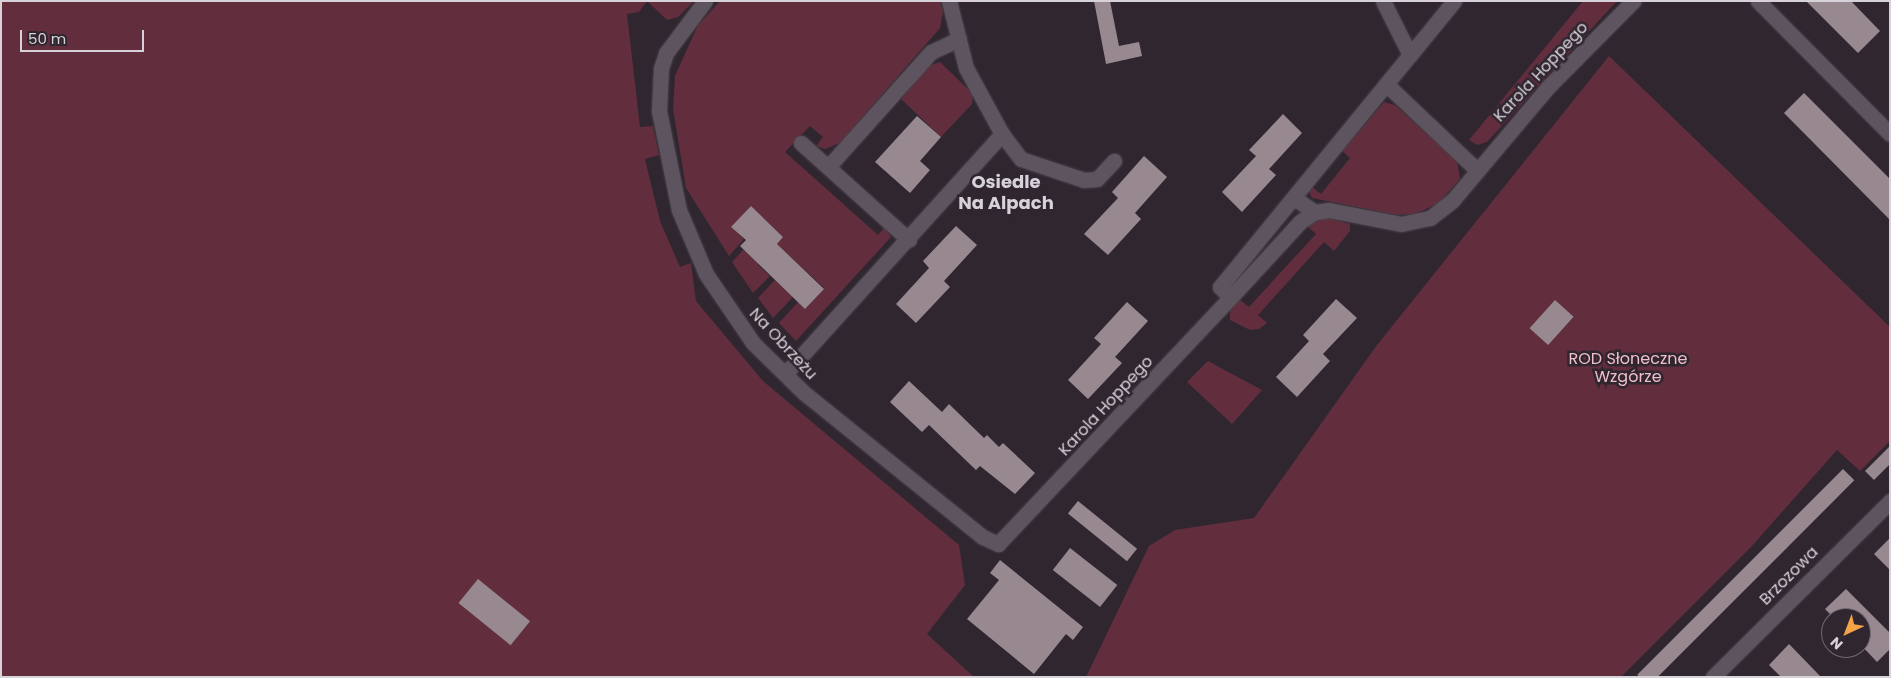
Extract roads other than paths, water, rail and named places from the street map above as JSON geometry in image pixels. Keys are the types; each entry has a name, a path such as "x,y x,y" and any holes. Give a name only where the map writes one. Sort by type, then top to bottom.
{"street":[{"name":"Na Obrzeżu","path":"705,1 685,23 661,68 660,111 668,168 696,256 718,295 753,343 785,374 991,542 1008,538"},
{"path":"949,1 966,68 1002,134 1021,160 1084,180 1097,179 1114,161"},
{"path":"1384,1 1410,55"},
{"path":"1230,297 1220,287 1454,1"},
{"name":"Karola Hoppego","path":"1008,538 1301,221 1315,212 1329,210 1401,224 1430,218 1452,201 1549,86 1633,1"},
{"path":"1758,1 1890,134"},
{"path":"828,167 931,52 959,38"},
{"path":"1386,84 1478,170"},
{"path":"785,374 909,240 1002,134"},
{"path":"801,143 909,240"},
{"path":"1294,198 1315,212"},
{"name":"Brzozowa","path":"1713,677 1890,501"}],"district":[{"name":"Osiedle Na Alpach","path":"1006,193"}],"park label":[{"name":"ROD Słoneczne Wzgórze","path":"1628,368"}]}
